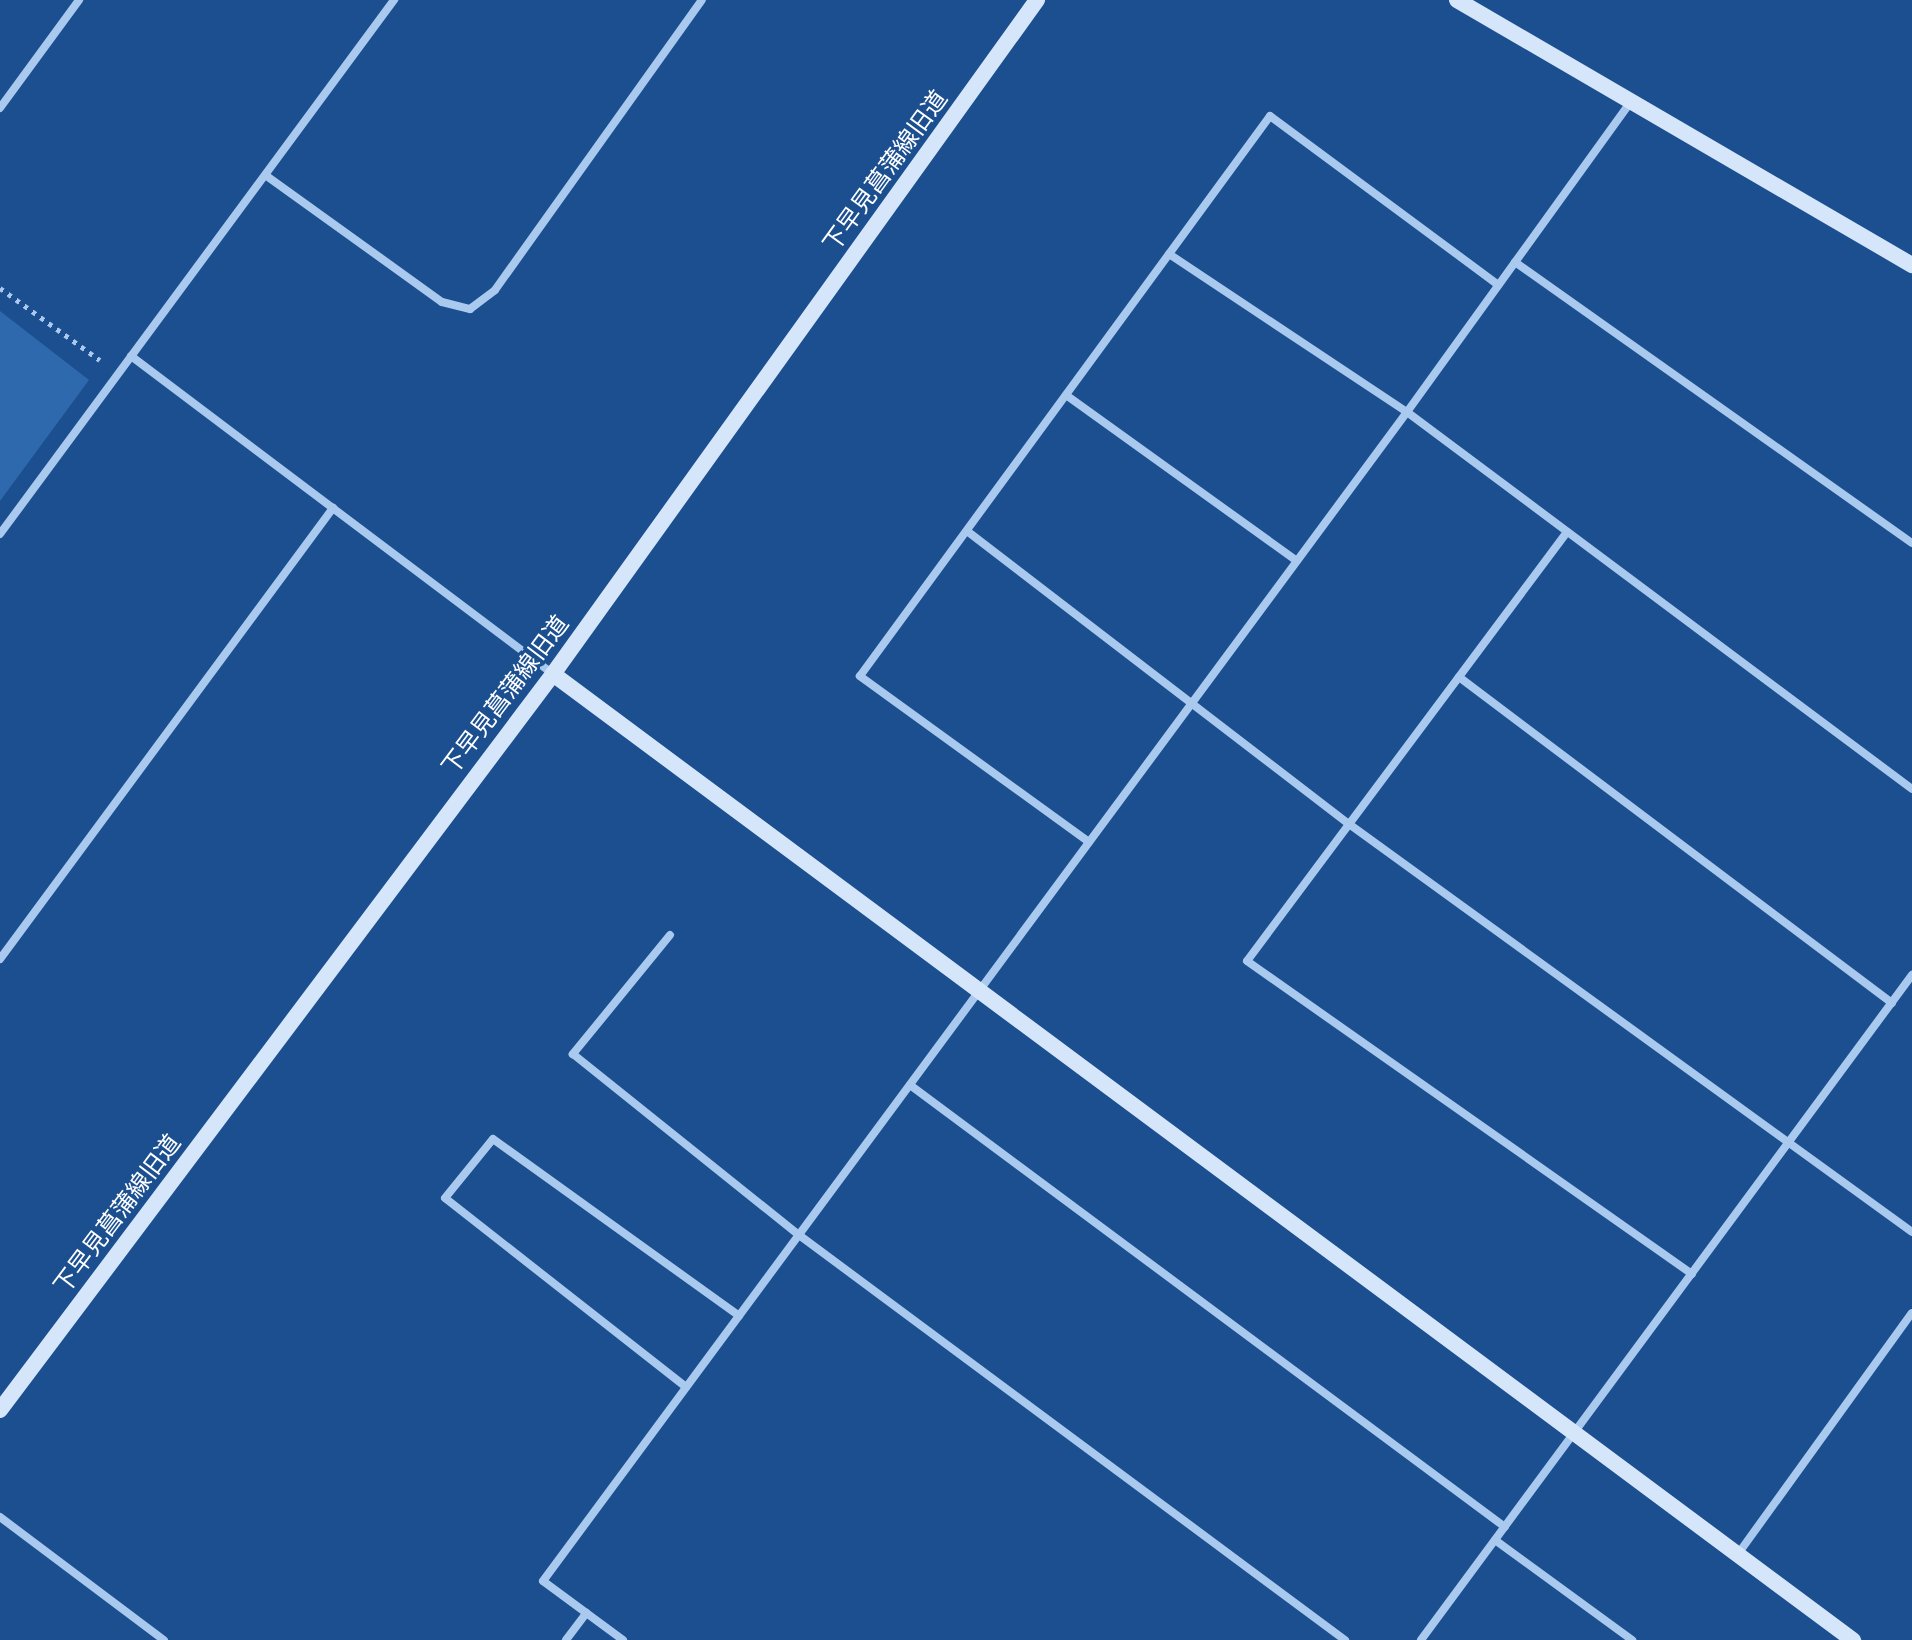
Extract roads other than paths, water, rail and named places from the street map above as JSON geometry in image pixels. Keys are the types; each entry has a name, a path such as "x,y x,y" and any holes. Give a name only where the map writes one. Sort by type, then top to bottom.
{"street":[{"path":"0,108 79,0"},
{"path":"0,534 268,177 394,0"},
{"path":"268,177 442,302 470,309 495,290 702,0"},
{"name":"下早見菖蒲線旧道","path":"0,1410 553,674 1037,0"},
{"path":"1457,0 1912,265"},
{"path":"623,1640 543,1581 1407,412 1631,101"},
{"path":"1089,842 860,676 1270,116 1498,285"},
{"path":"1169,254 1407,412 1912,789"},
{"path":"1515,262 1912,543"},
{"path":"131,356 977,995 1853,1640"},
{"path":"1066,395 1297,561"},
{"path":"0,959 333,508"},
{"path":"967,531 1349,824 1912,1232"},
{"path":"1567,532 1247,961 1692,1274"},
{"path":"1459,677 1892,1003"},
{"path":"670,935 573,1054 799,1235 1345,1640"},
{"path":"1421,1640 1912,975"},
{"path":"910,1085 1505,1527"},
{"path":"686,1387 445,1198 493,1139 739,1316"},
{"path":"1738,1554 1912,1313"},
{"path":"0,1517 164,1640"},
{"path":"1495,1540 1632,1640"},
{"path":"566,1640 586,1613"}]}
